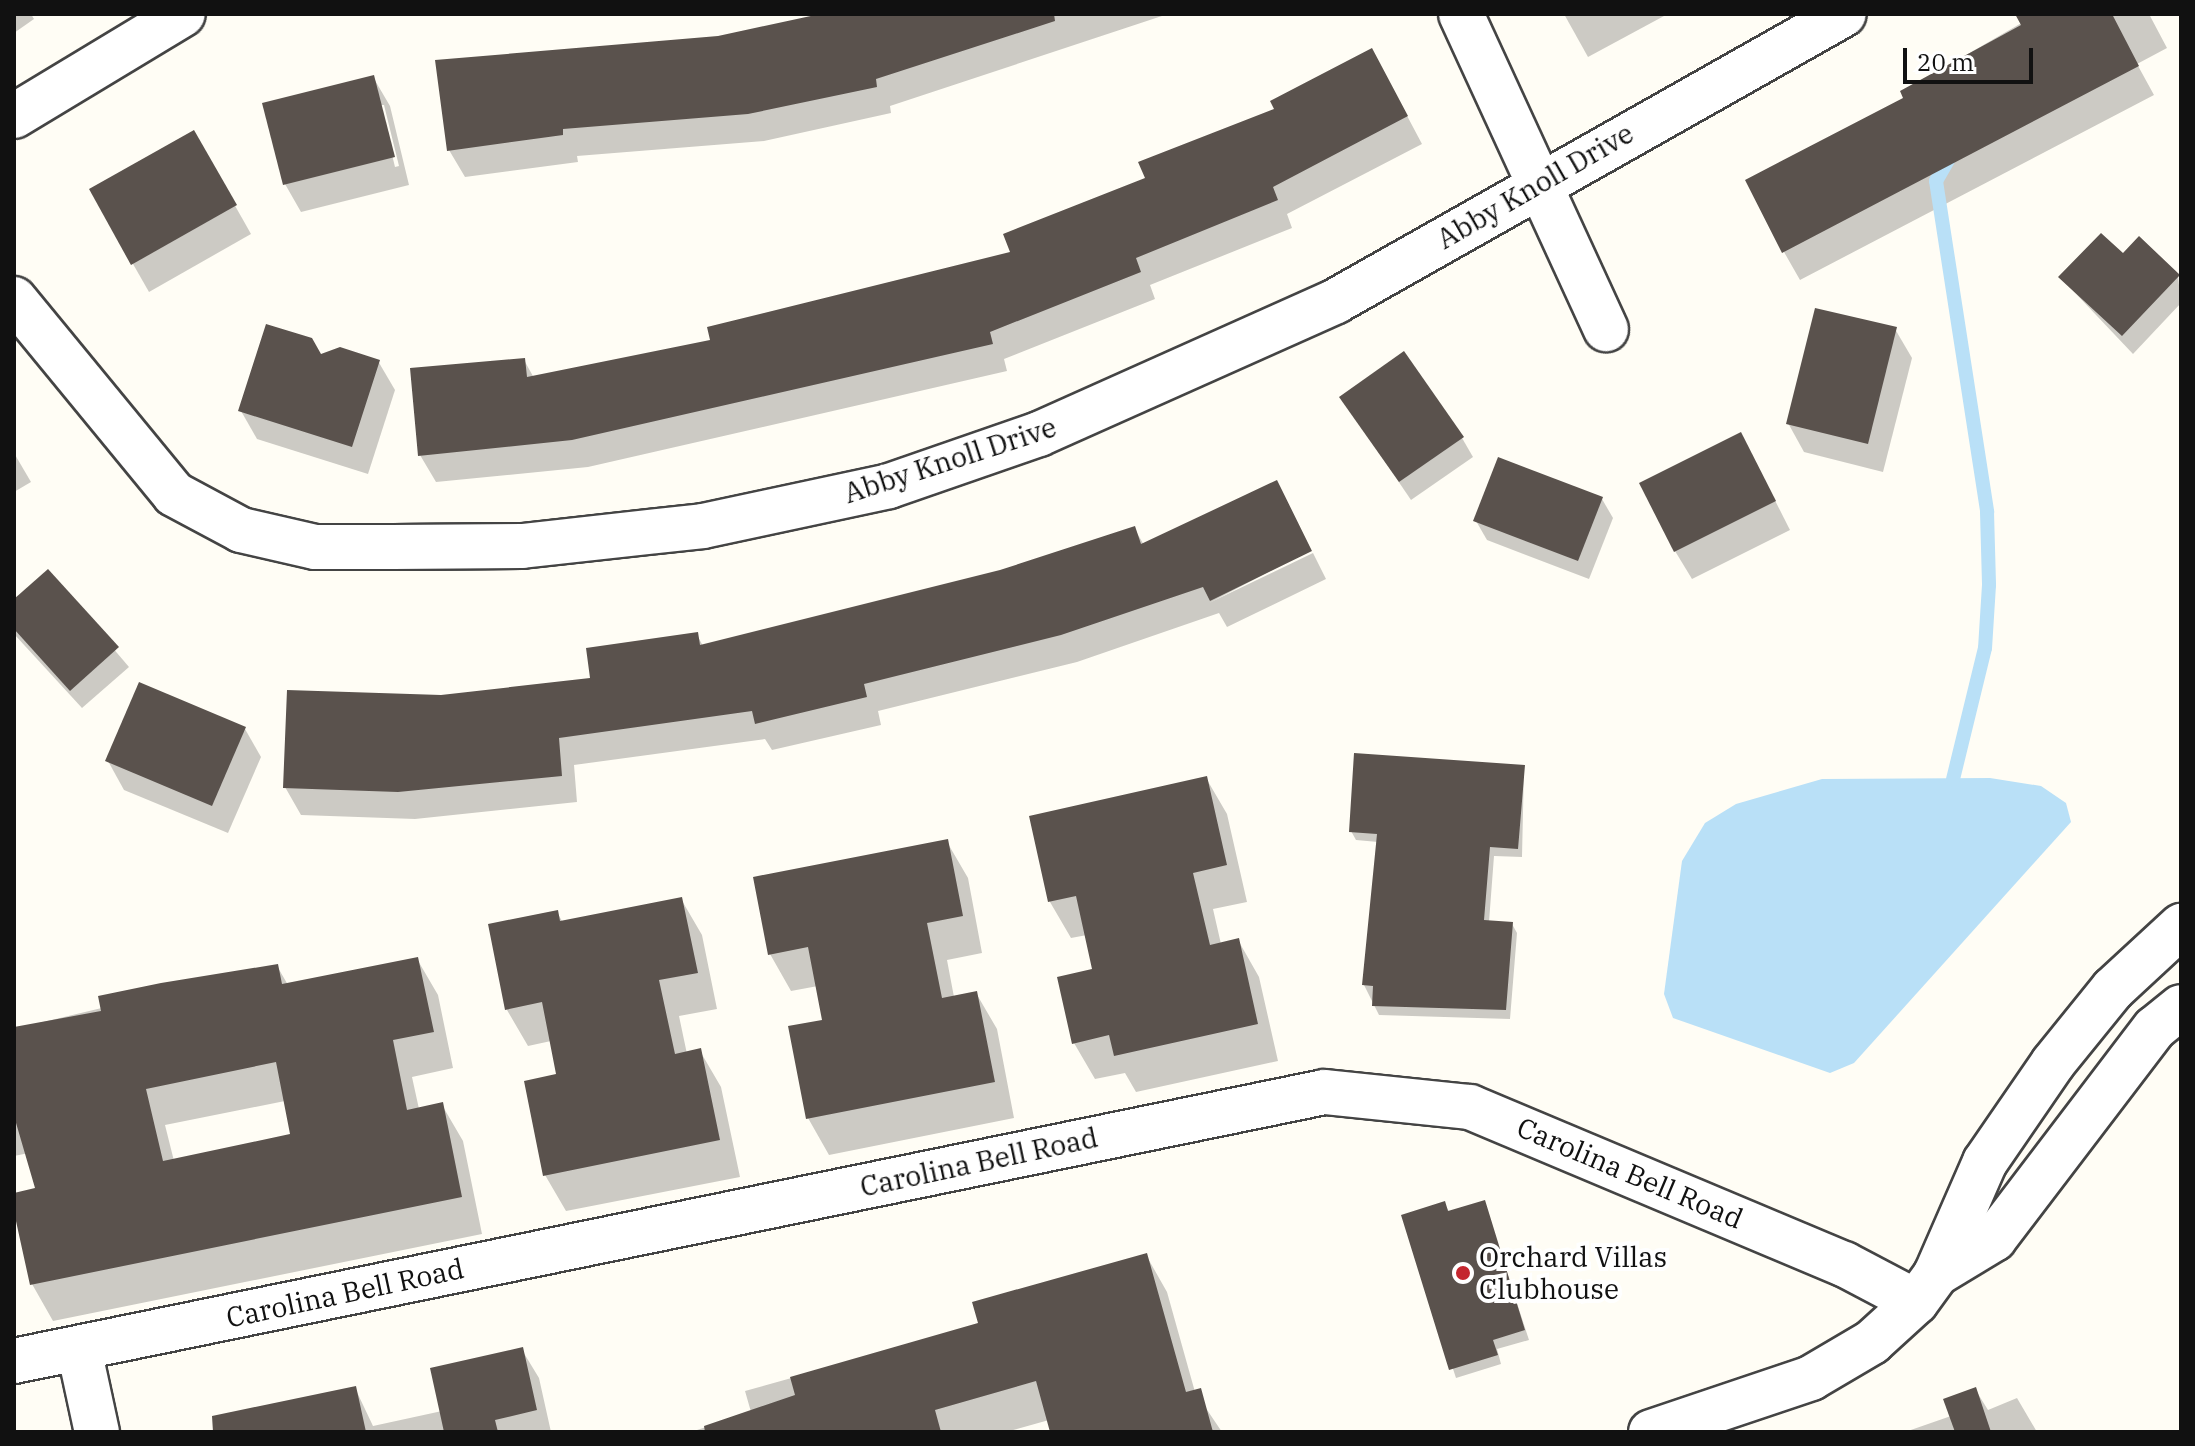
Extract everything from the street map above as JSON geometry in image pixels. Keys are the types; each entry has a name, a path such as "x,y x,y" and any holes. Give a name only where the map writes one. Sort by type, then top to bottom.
{"street":[{"path":"14,116 183,14"},
{"path":"1461,14 1606,329"},
{"name":"Abby Knoll Drive","path":"14,299 174,494 241,530 315,547 522,546 703,526 889,486 1039,434 1336,301 1540,181 1844,14"},
{"path":"1926,1288 1985,1162 2053,1063 2113,989 2181,926"},
{"path":"1651,1432 1811,1378 1872,1342 1926,1288 1994,1239 2155,1028 2181,1007"},
{"name":"Carolina Bell Road","path":"14,1361 1324,1092 1470,1107 1830,1258 1926,1288"},
{"path":"79,1349 97,1432"}],"water":[{"path":"1990,778 2041,786 2066,803 2071,822 1854,1063 1830,1073 1673,1018 1664,994 1682,861 1705,823 1736,804 1822,779"}],"building":[{"path":"820,14 1054,14 1055,21 876,79 877,87 748,114 563,129 563,135 447,151 435,60 718,36"},
{"path":"2015,14 2112,14 2139,66 1782,253 1745,180 1903,98 1900,91 2021,25"},
{"path":"1372,48 1408,116 1273,187 1278,200 1136,258 1141,272 990,332 993,344 572,440 418,456 410,368 525,358 527,377 710,340 707,327 1010,252 1003,234 1145,178 1138,162 1274,109 1270,101"},
{"path":"374,75 395,157 283,185 262,103"},
{"path":"194,130 237,205 131,265 89,189"},
{"path":"2101,233 2123,253 2139,236 2180,275 2122,336 2058,277"},
{"path":"1815,308 1897,327 1868,444 1786,424"},
{"path":"266,324 312,338 321,354 340,347 380,360 352,447 238,411"},
{"path":"1404,351 1464,437 1399,482 1339,397"},
{"path":"1741,432 1776,501 1674,552 1639,483"},
{"path":"1498,457 1603,497 1578,561 1473,521"},
{"path":"1277,480 1312,551 1210,601 1203,587 1061,635 864,684 867,697 755,724 752,711 559,738 562,776 398,792 283,788 287,690 441,695 590,678 586,648 698,632 700,645 1000,570 1135,526 1141,544"},
{"path":"48,569 119,647 70,691 14,629 14,599"},
{"path":"139,682 246,727 212,806 105,761"},
{"path":"1354,753 1525,765 1518,849 1490,847 1484,920 1513,922 1506,1010 1372,1006 1373,986 1362,985 1377,834 1349,832"},
{"path":"1207,776 1227,865 1193,873 1210,945 1239,938 1258,1024 1114,1056 1109,1035 1072,1044 1057,977 1092,969 1076,896 1048,902 1029,816"},
{"path":"948,839 963,916 927,923 942,998 977,991 995,1082 806,1119 788,1026 822,1020 808,947 768,955 753,877"},
{"path":"682,897 698,973 659,980 675,1054 701,1048 720,1140 543,1176 524,1081 556,1074 542,1002 505,1010 488,924 558,910 560,921"},
{"path":"418,957 434,1032 393,1040 407,1110 443,1102 462,1197 30,1285 14,1212 14,1193 35,1188 14,1116 14,1027 101,1011 98,996 278,964 282,984","holes":["276,1062 290,1134 163,1161 146,1089"]},
{"name":"Orchard Villas Clubhouse","path":"1485,1200 1525,1330 1493,1340 1498,1355 1449,1370 1401,1215 1445,1201 1448,1211"},
{"path":"1147,1253 1186,1392 1201,1388 1213,1432 1050,1432 1036,1381 935,1410 941,1432 705,1432 704,1426 795,1395 790,1377 978,1323 972,1302"},
{"path":"523,1347 537,1410 495,1420 498,1432 444,1432 430,1368"},
{"path":"356,1386 366,1432 213,1432 212,1416"},
{"path":"1976,1387 1991,1432 1955,1432 1943,1399"}],"waterway":[{"path":"1951,155 1936,181 1987,512 1989,585 1985,648 1953,779"}],"place":[{"name":"Orchard Villas Clubhouse","path":"1463,1273"}]}
